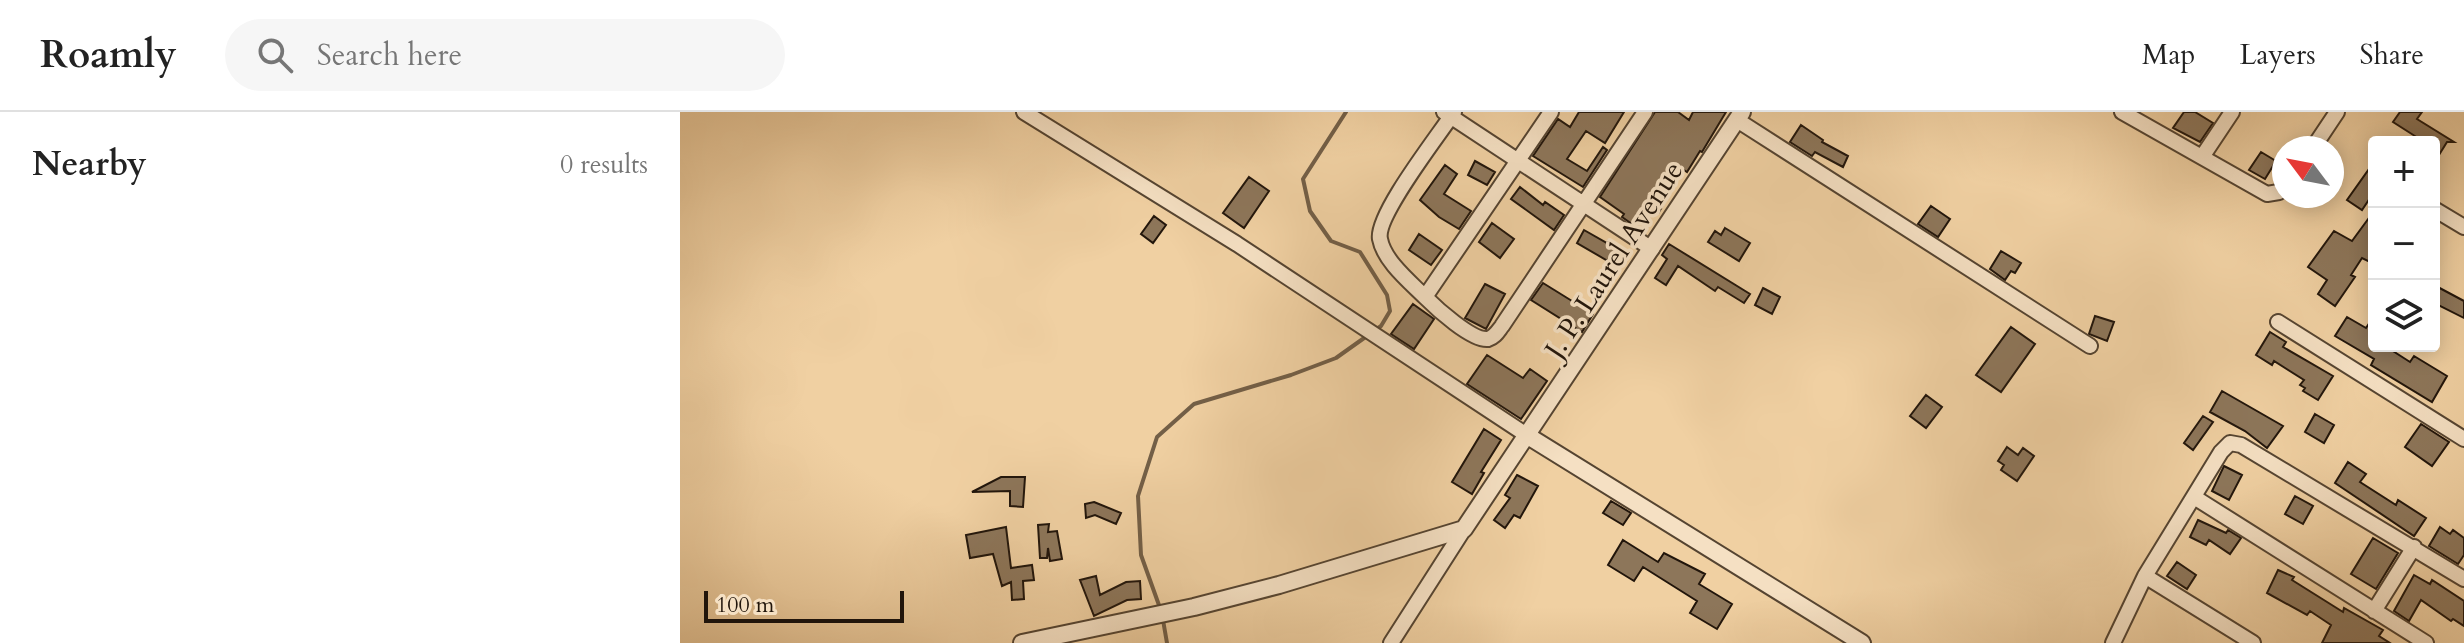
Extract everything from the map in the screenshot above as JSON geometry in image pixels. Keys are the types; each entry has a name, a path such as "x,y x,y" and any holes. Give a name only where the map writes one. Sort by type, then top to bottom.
{"street":[{"path":"1024,112 1237,244 1528,436 1862,643"},
{"path":"1425,297 1551,112"},
{"path":"1645,112 1582,203 1493,336 1486,339 1477,337 1437,310 1399,271 1380,243 1379,233 1390,207 1450,113 1582,203 1652,249"},
{"path":"2202,157 2232,112"},
{"path":"2321,136 2337,112"},
{"path":"2124,113 2267,194 2272,193"},
{"path":"1740,116 2090,346"},
{"name":"J. P. Laurel Avenue","path":"1464,529 1740,116"},
{"path":"2440,213 2464,227"},
{"path":"2278,322 2464,439"},
{"path":"2113,643 2145,576 2221,452 2230,443 2414,547 2464,579"},
{"path":"2194,497 2426,643"},
{"path":"1022,643 1194,607 1279,585 1464,529"},
{"path":"1391,643 1464,529"},
{"path":"2374,611 2414,547"},
{"path":"2145,576 2253,643"}],"building":[{"path":"1579,112 1624,112 1605,143 1586,131 1567,159 1587,171 1603,147 1607,150 1583,187 1533,156 1558,119 1570,127"},
{"path":"1655,112 1678,112 1689,120 1693,112 1726,112 1702,152 1667,193 1659,212 1646,204 1632,224 1622,217 1624,214 1600,197"},
{"path":"2184,112 2195,112 2213,123 2200,142 2173,128"},
{"path":"2400,112 2422,112 2417,119 2454,142 2447,142 2440,153 2440,136 2415,136 2393,122"},
{"path":"1801,125 1822,142 1848,156 1843,167 1815,152 1812,156 1790,142"},
{"path":"2261,152 2272,159 2272,168 2265,179 2249,170"},
{"path":"1475,161 1495,172 1487,185 1468,175"},
{"path":"1445,165 1457,174 1444,194 1471,211 1459,229 1420,200"},
{"path":"2368,170 2368,201 2362,210 2347,200"},
{"path":"1249,177 1269,191 1244,228 1223,213"},
{"path":"1520,187 1543,205 1545,202 1564,215 1554,230 1511,199"},
{"path":"1931,206 1950,219 1938,237 1918,224"},
{"path":"1154,216 1166,225 1153,243 1141,234"},
{"path":"2368,219 2368,261 2362,258 2351,275 2355,277 2335,306 2318,294 2327,280 2308,267 2334,231 2352,241"},
{"path":"1492,223 1514,239 1500,258 1479,242"},
{"path":"1725,228 1750,243 1739,261 1708,242 1715,231 1721,235"},
{"path":"1584,230 1628,254 1618,267 1577,243"},
{"path":"1419,234 1442,250 1431,265 1409,250"},
{"path":"1669,244 1750,294 1744,303 1718,287 1715,291 1678,266 1666,285 1655,278 1667,259 1662,255"},
{"path":"2001,251 2021,263 2015,273 2011,271 2005,280 1990,269"},
{"path":"1543,283 1593,314 1582,332 1531,300"},
{"path":"1485,284 1505,294 1486,329 1465,318"},
{"path":"1763,288 1780,297 1772,314 1755,305"},
{"path":"2440,288 2464,301 2464,318 2440,306"},
{"path":"1413,304 1434,319 1414,349 1391,334"},
{"path":"2095,316 2114,322 2107,341 2089,334"},
{"path":"2347,317 2366,328 2368,325 2368,352 2394,352 2410,362 2414,356 2447,376 2432,402 2371,365 2374,359 2335,336"},
{"path":"2011,327 2035,344 2001,392 1976,375"},
{"path":"2270,332 2286,342 2283,347 2333,376 2318,400 2303,391 2305,388 2300,385 2304,380 2274,361 2272,365 2256,355"},
{"path":"1487,355 1523,378 1530,369 1547,381 1521,419 1467,384"},
{"path":"2222,391 2283,426 2267,448 2245,431 2210,412"},
{"path":"1926,395 1942,407 1926,428 1910,416"},
{"path":"2315,414 2334,425 2324,443 2305,432"},
{"path":"2203,416 2213,422 2193,450 2184,443"},
{"path":"2421,424 2449,442 2432,466 2405,447"},
{"path":"1484,429 1501,440 1481,472 1484,473 1472,494 1452,482"},
{"path":"2007,447 2018,455 2023,448 2034,456 2017,481 2001,470 2004,465 1998,461"},
{"path":"2348,462 2366,474 2360,482 2396,505 2398,500 2426,518 2414,536 2335,483"},
{"path":"2224,466 2242,475 2229,500 2212,491"},
{"path":"1517,475 1538,486 1520,518 1514,515 1505,528 1494,520 1510,498 1505,495"},
{"path":"1001,477 1025,477 1023,507 1010,506 1010,491 972,492"},
{"path":"2295,496 2313,506 2303,524 2285,514"},
{"path":"1611,501 1631,513 1623,525 1603,513"},
{"path":"1094,502 1121,513 1116,524 1095,515 1086,518 1085,504"},
{"path":"2198,520 2241,538 2230,554 2209,540 2206,545 2190,537"},
{"path":"1049,524 1048,532 1057,531 1062,559 1050,561 1048,548 1047,558 1040,558 1038,525"},
{"path":"1006,527 1011,568 1032,565 1034,580 1023,581 1024,599 1012,600 1011,582 1002,586 993,554 970,558 966,535"},
{"path":"2440,527 2450,534 2453,530 2464,538 2464,555 2458,564 2429,546"},
{"path":"2373,538 2398,553 2376,589 2351,574"},
{"path":"1623,540 1658,562 1664,553 1705,574 1699,584 1732,604 1717,629 1690,613 1697,601 1643,567 1634,581 1608,565"},
{"path":"2177,562 2196,575 2187,589 2167,576"},
{"path":"2278,570 2294,577 2292,580 2343,612 2344,608 2383,630 2379,636 2390,643 2322,643 2331,625 2310,611 2307,615 2267,593"},
{"path":"2414,575 2430,584 2432,580 2464,601 2464,626 2453,619 2451,621 2421,600 2409,621 2394,611"},
{"path":"1096,576 1100,595 1126,582 1140,581 1141,599 1127,600 1094,616 1080,580"}],"waterway":[{"path":"1160,608 1141,555 1138,496 1157,437 1194,404 1336,358 1381,326 1390,311 1387,295 1360,252 1331,241 1310,211 1303,179 1346,112"},
{"path":"1163,620 1167,643"}]}
